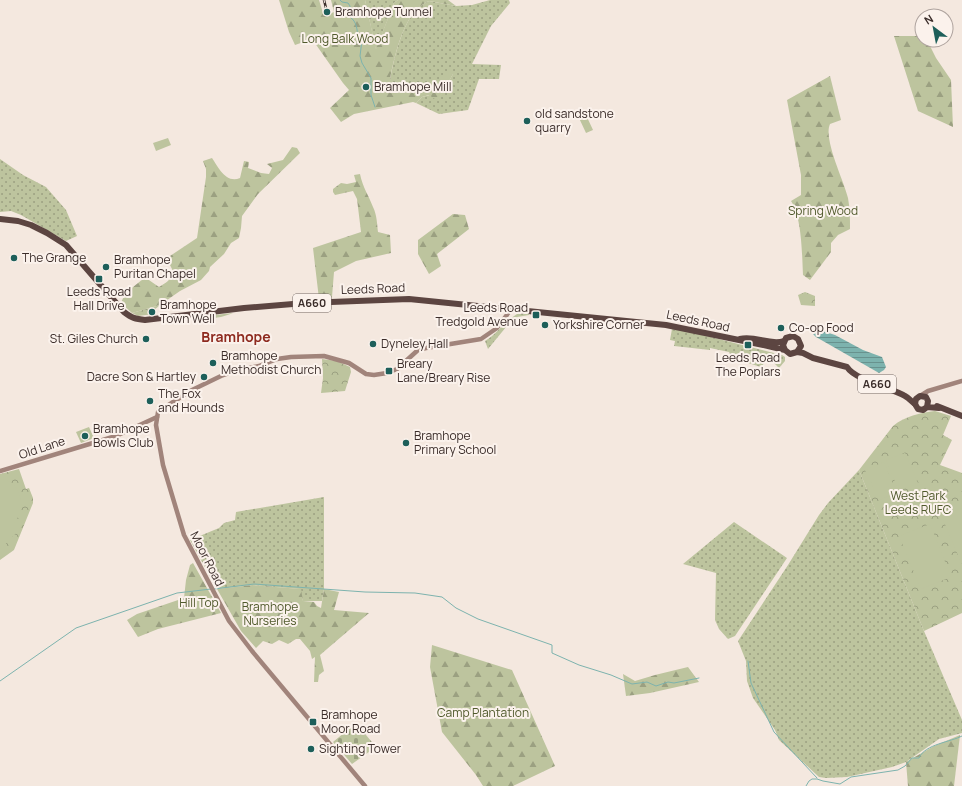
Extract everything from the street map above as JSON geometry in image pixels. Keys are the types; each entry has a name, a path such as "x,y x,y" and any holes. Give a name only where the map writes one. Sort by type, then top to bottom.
{"highway":[{"name":"Leeds Road","path":"0,219 18,221 31,225 66,245 124,312 132,318 145,320 244,308 396,298 512,308 666,325 784,350"},
{"path":"790,336 795,337 801,346 797,352 790,354 784,350 784,341 790,336"},
{"name":"Leeds Road","path":"736,340 745,338 775,342 784,341"},
{"name":"A660","path":"799,341 818,359"},
{"name":"A660","path":"797,352 847,367 858,376 906,397 915,404"},
{"path":"928,403 920,410 916,407 915,400 924,396 928,403 962,416"},
{"name":"A660","path":"906,397 919,397"}],"street":[{"name":"Old Lane","path":"0,472 116,436 157,414 190,391 235,371 259,366 277,359 324,356 349,362 366,374 374,375 387,373 397,369 418,350 481,339 497,328 512,308"},
{"path":"919,397 933,390 962,381"},
{"path":"928,403 933,390"},
{"name":"Moor Road","path":"157,414 157,432 162,465 184,535 229,621 252,651 365,786"}],"green space":[{"name":"Long Balk Wood","path":"279,0 319,0 324,16 334,12 331,0 365,0 376,49 394,3 398,0 448,0 456,6 429,1 419,7 412,14 403,32 390,79 398,90 412,93 431,86 453,69 453,74 438,101 429,95 422,97 416,103 413,102 354,114 341,122 330,108 349,90 312,39 295,45 289,32"},
{"path":"365,0 398,0 394,3 376,50"},
{"path":"490,0 509,0 510,3 491,26 472,64 501,65 499,79 479,79 468,110 439,114 416,103 422,97 430,95 438,100 453,74 417,93 398,90 390,80 394,62 407,22 418,8 429,1 456,6 472,5"},
{"path":"894,36 914,36 914,48 931,48 951,80 953,127 918,111"},
{"name":"Spring Wood","path":"830,76 841,120 830,124 829,140 848,198 850,210 850,229 838,235 831,243 831,252 810,280 803,275 802,247 799,226 795,208 791,201 801,195 801,175 787,100"},
{"path":"586,115 593,130 586,133 579,118"},
{"path":"168,138 171,145 156,151 153,143"},
{"path":"292,147 297,148 300,153 258,194 242,216 239,238 231,243 224,254 210,267 209,271 201,280 180,291 160,305 132,313 121,303 128,292 146,278 159,287 168,281 174,273 168,261 170,256 197,238 206,177 206,169 203,161 212,158 223,174 231,179 240,178 244,161 249,162 248,168 261,173 269,174 272,168 267,164 283,160"},
{"path":"0,159 23,175 46,187 66,210 77,236 66,241 21,215 11,211 0,212"},
{"path":"360,174 375,213 378,232 390,235 391,253 356,261 334,272 332,297 319,299 313,248 361,232 357,199 353,191 335,195 333,192 333,189 341,183 347,184 356,182 354,175"},
{"path":"453,214 465,215 469,229 437,254 441,266 429,274 418,254 418,240"},
{"path":"805,292 815,296 815,306 801,305 798,295"},
{"path":"160,305 153,311 154,314 138,316 132,313"},
{"path":"233,313 215,318 205,319 197,317"},
{"path":"517,314 529,315 517,317 511,321 488,349 485,341"},
{"path":"672,329 691,332 782,355 785,357 785,361 779,368 772,361 767,360 761,367 732,358 729,352 710,348 710,350 674,346 675,341 670,340"},
{"path":"322,359 337,361 350,367 351,372 345,391 321,393 323,378"},
{"name":"West Park Leeds RUFC","path":"935,411 951,416 943,435 952,440 940,465 962,473 962,613 924,631 859,470 893,426 913,416"},
{"name":"Bramhope Bowls Club","path":"89,427 94,438 81,443 76,432"},
{"path":"905,453 918,483 899,491 886,460"},
{"path":"884,462 897,493 879,500 865,470"},
{"path":"19,469 26,489 29,488 33,498 33,503 14,550 0,560 0,474"},
{"path":"859,470 924,631 962,720 962,733 939,739 906,762 892,767 847,777 826,778 819,777 779,740 775,730 753,698 747,681 746,661 738,641 819,515 828,503"},
{"path":"0,479 12,483 16,487 20,497 21,508 18,518 14,522 20,529 0,550"},
{"path":"324,497 324,589 322,601 303,601 300,589 252,585 217,589 190,540 219,528 224,523 235,520 236,512"},
{"path":"962,508 962,565 942,517"},
{"path":"734,522 787,558 735,636 728,639 719,629 715,620 716,573 683,564"},
{"path":"930,524 951,577 921,589 899,536"},
{"name":"Hill Top","path":"193,563 221,613 158,629 138,637 127,620 137,614 184,598 186,580 190,565"},
{"name":"Bramhope Nurseries","path":"252,585 301,589 303,601 314,602 321,608 324,589 339,592 334,610 369,613 320,655 324,671 319,675 318,682 314,682 315,657 312,659 310,651 300,639 296,639 288,644 279,640 272,644 263,641 256,648 241,631 217,589"},
{"name":"Camp Plantation","path":"432,645 512,670 555,766 513,786 483,786 442,732 430,667"},
{"path":"688,667 699,682 650,693 626,696 623,674 635,681"},
{"path":"356,723 376,747 352,764 333,742"},
{"path":"960,735 954,786 908,786 906,762 934,746"}],"water":[{"path":"817,329 835,335 863,350 882,357 886,367 879,373 816,337 813,334"}],"waterway":[{"path":"340,0 348,3 350,6 350,17 355,23 358,38 362,40 360,56 362,63 371,78 371,95 375,107"},
{"path":"214,589 254,584 365,592 415,593 442,597 456,608 478,619 552,645 552,653 579,665 611,675 632,684 647,682 656,686 668,682 674,683 699,678"},
{"path":"0,681 76,628 177,593 211,589"},
{"path":"748,661 751,683 774,732 817,778"},
{"path":"806,786 812,779 840,784 851,777 898,770 905,766 912,758 919,758 922,753 932,746 962,736"}],"railway":[{"path":"324,0 327,12"}],"place":[{"name":"Bramhope Tunnel","path":"327,12"},
{"name":"Bramhope Mill","path":"366,87"},
{"name":"old sandstone quarry","path":"527,121"},
{"name":"The Grange","path":"14,258"},
{"name":"Bramhope Puritan Chapel","path":"106,267"},
{"name":"Leeds Road Hall Drive","path":"99,279"},
{"name":"Bramhope Town Well","path":"152,312"},
{"name":"Leeds Road Tredgold Avenue","path":"536,315"},
{"name":"Yorkshire Corner","path":"545,325"},
{"name":"Co-op Food","path":"781,328"},
{"name":"St. Giles Church","path":"146,339"},
{"name":"Dyneley Hall","path":"373,344"},
{"name":"Leeds Road The Poplars","path":"748,345"},
{"name":"Bramhope Methodist Church","path":"213,363"},
{"name":"Breary Lane/Breary Rise","path":"389,371"},
{"name":"Dacre Son & Hartley","path":"204,377"},
{"name":"The Fox and Hounds","path":"150,401"},
{"name":"Bramhope Bowls Club","path":"85,436"},
{"name":"Bramhope Primary School","path":"406,443"},
{"name":"Bramhope Moor Road","path":"313,722"},
{"name":"Sighting Tower","path":"311,749"}],"district":[{"name":"Bramhope","path":"236,337"}]}
